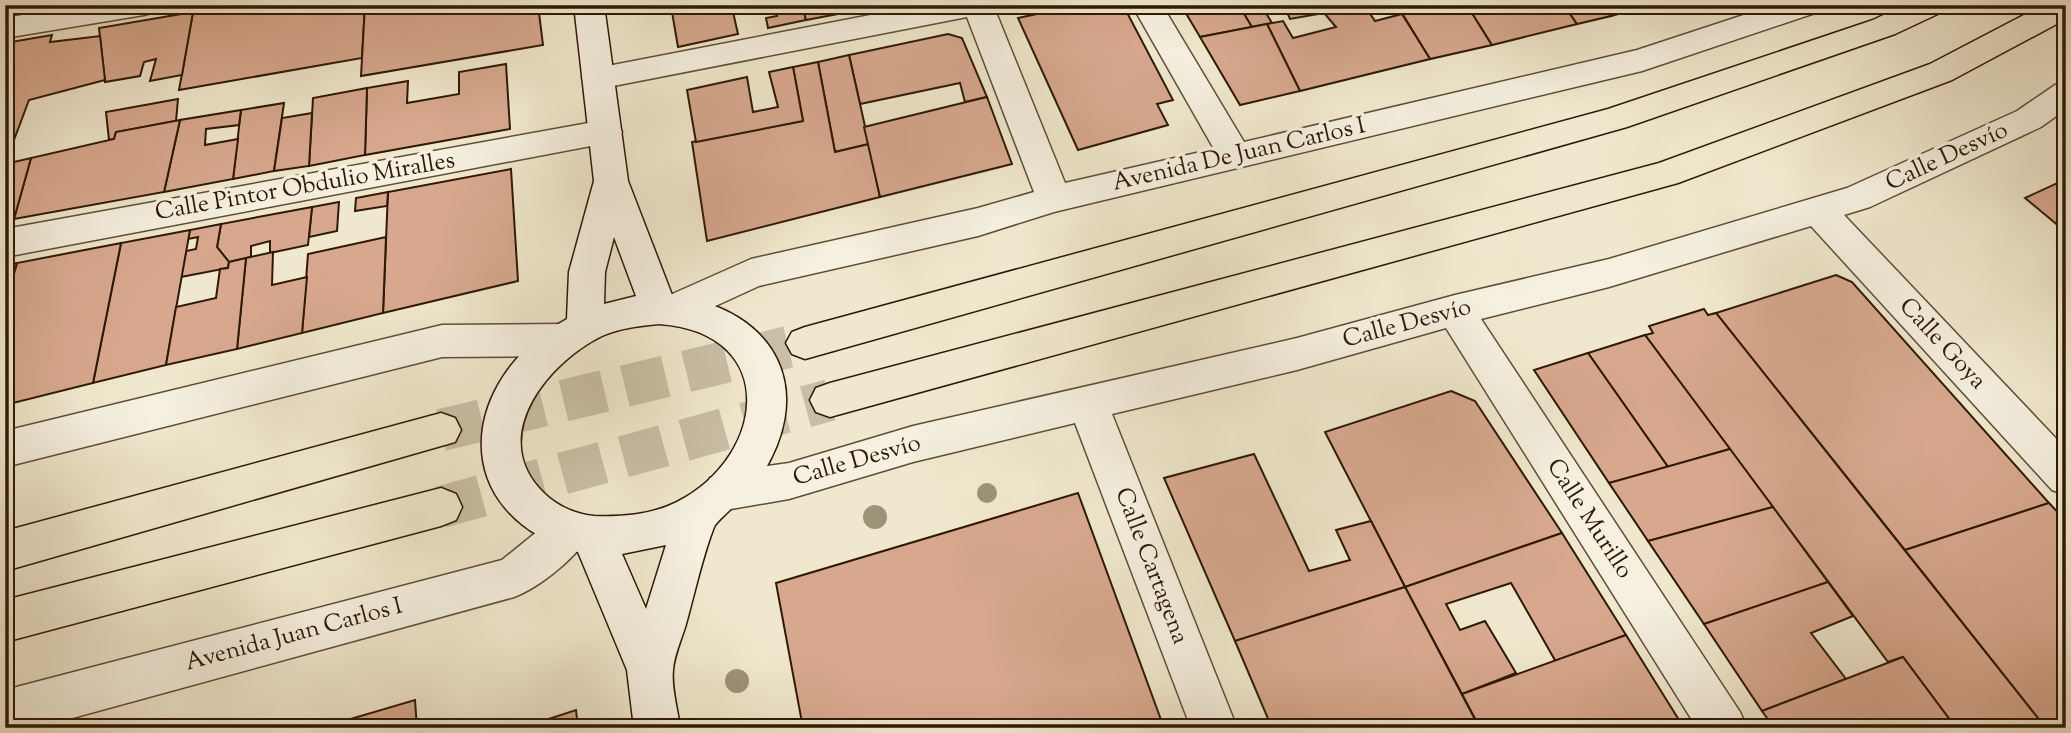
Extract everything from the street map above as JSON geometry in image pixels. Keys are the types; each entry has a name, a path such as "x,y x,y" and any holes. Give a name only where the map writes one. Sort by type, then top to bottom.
{"main road":[{"path":"805,343 1615,119 1884,27 1931,5"},
{"path":"830,400 1666,174 1941,72 2066,6"},
{"path":"5,551 441,430"},
{"path":"5,621 441,507"}],"street":[{"path":"5,28 145,5"},
{"path":"589,5 611,181 666,309"},
{"path":"598,78 977,5 1054,199"},
{"path":"1147,5 1235,156"},
{"name":"Avenida De Juan Carlos I","path":"666,309 751,273 978,222 1054,199 1642,60 1799,6"},
{"name":"Calle Desvío","path":"711,501 913,444 1297,354 1455,310 1609,273 1858,198 2029,119 2066,93"},
{"name":"Calle Pintor Obdulio Miralles","path":"5,243 605,132"},
{"path":"5,449 442,341 574,334 634,311 666,309 714,320 746,342 764,374 768,413 754,454 711,501 663,527 628,536 581,533 533,511 509,481 500,444 509,406 530,370 574,334 611,181"},
{"name":"Calle Goya","path":"1818,210 2066,477"},
{"name":"Calle Murillo","path":"1455,310 1724,728"},
{"name":"Calle Cartagena","path":"1088,404 1214,728"},
{"path":"650,670 711,501"},
{"path":"581,533 650,670 657,728"},
{"name":"Avenida Juan Carlos I","path":"5,713 514,577 581,533"}],"building":[{"path":"5,5 47,5 5,12"},
{"path":"231,5 365,5 362,58 179,90 193,12"},
{"path":"365,5 538,5 543,45 361,76"},
{"path":"671,5 706,5 672,12"},
{"path":"706,5 770,5 733,12 738,34 678,47 672,12"},
{"path":"775,5 802,5 806,20 768,28 766,18 777,16"},
{"path":"802,5 853,5 854,11 806,20"},
{"path":"1079,5 1123,5 1173,100 1157,104 1168,125 1078,150 1018,18"},
{"path":"1181,5 1239,5 1252,27 1200,37"},
{"path":"1239,5 1261,5 1272,23 1252,27"},
{"path":"1296,5 1337,5 1341,10 1290,19 1286,10 1298,8"},
{"path":"1397,5 1467,5 1492,45 1430,59"},
{"path":"1467,5 1564,5 1577,24 1492,45"},
{"path":"1564,5 1603,5 1611,16 1577,24"},
{"path":"1603,5 1650,5 1611,16"},
{"path":"1365,6 1375,21 1402,14 1430,59 1300,91 1267,24 1283,21 1293,38 1336,27 1324,13"},
{"path":"193,12 182,75 150,81 156,59 144,62 140,76 105,82 99,28"},
{"path":"1267,24 1300,91 1240,105 1200,37"},
{"path":"948,34 962,38 987,97 965,102 960,83 860,104 849,55"},
{"path":"52,35 50,42 100,36 105,80 29,100 5,164 5,43"},
{"path":"849,55 869,144 835,152 818,62"},
{"path":"818,62 835,152 869,144 880,197 707,241 692,142 803,121 793,67"},
{"path":"506,64 510,129 365,155 367,88 408,81 407,103 459,94 459,72"},
{"path":"793,67 803,121 696,142 687,90 747,77 753,112 778,107 769,72"},
{"path":"367,88 365,155 309,166 313,98"},
{"path":"987,97 1012,164 880,197 864,127"},
{"path":"178,99 176,121 116,132 114,139 109,140 106,112"},
{"path":"284,103 274,171 233,179 241,110"},
{"path":"241,110 239,125 206,129 205,145 238,139 233,179 164,192 180,120"},
{"path":"312,113 309,166 274,171 282,118"},
{"path":"180,120 164,192 14,219 31,158 114,139 116,132"},
{"path":"31,158 14,219 5,221 5,164"},
{"path":"511,169 518,281 383,313 388,192"},
{"path":"2066,179 2066,232 2025,198"},
{"path":"388,192 387,206 355,211 356,198"},
{"path":"339,202 337,231 309,237 312,207"},
{"path":"312,207 308,245 270,253 270,241 251,246 251,257 229,262 217,247 221,224"},
{"path":"221,224 217,247 229,262 228,268 181,277 186,251 196,249 198,237 188,239 190,230"},
{"path":"190,230 166,365 93,383 121,243"},
{"path":"386,237 383,313 302,333 308,254"},
{"path":"121,243 93,383 5,405 5,304 17,263"},
{"path":"273,252 272,285 307,277 302,333 237,349 246,258"},
{"path":"246,258 237,349 166,365 176,307 216,298 220,269 228,268 229,262"},
{"path":"17,263 5,304 5,265"},
{"path":"1836,275 1852,282 2049,503 1905,550 1716,313"},
{"path":"1704,309 1708,315 1716,313 2046,728 1956,728 1903,657 1888,662 1645,335 1653,333 1649,326"},
{"path":"1645,335 1730,449 1668,467 1588,353"},
{"path":"1588,353 1668,467 1609,483 1534,370"},
{"path":"1451,391 1475,401 1562,533 1405,587 1325,432"},
{"path":"1730,449 1773,507 1648,541 1609,483"},
{"path":"1254,454 1309,571 1350,560 1336,530 1371,521 1405,587 1235,641 1164,478"},
{"path":"1078,493 1164,728 803,728 776,583"},
{"path":"2049,503 2066,521 2066,728 2046,728 1905,550"},
{"path":"1773,507 1828,582 1704,624 1648,541"},
{"path":"1562,533 1626,635 1556,662 1511,583 1446,604 1460,630 1485,621 1516,673 1462,694 1405,587"},
{"path":"1828,582 1853,616 1811,633 1846,679 1762,711 1704,624"},
{"path":"1405,587 1478,725 1470,728 1272,728 1235,641"},
{"path":"1626,635 1684,728 1480,728 1462,694"},
{"path":"1903,657 1956,728 1774,728 1762,711"},
{"path":"415,700 417,728 320,728"},
{"path":"576,710 578,728 521,728"}],"tunnel":[{"path":"441,430 805,343"},
{"path":"441,507 830,400"}]}
